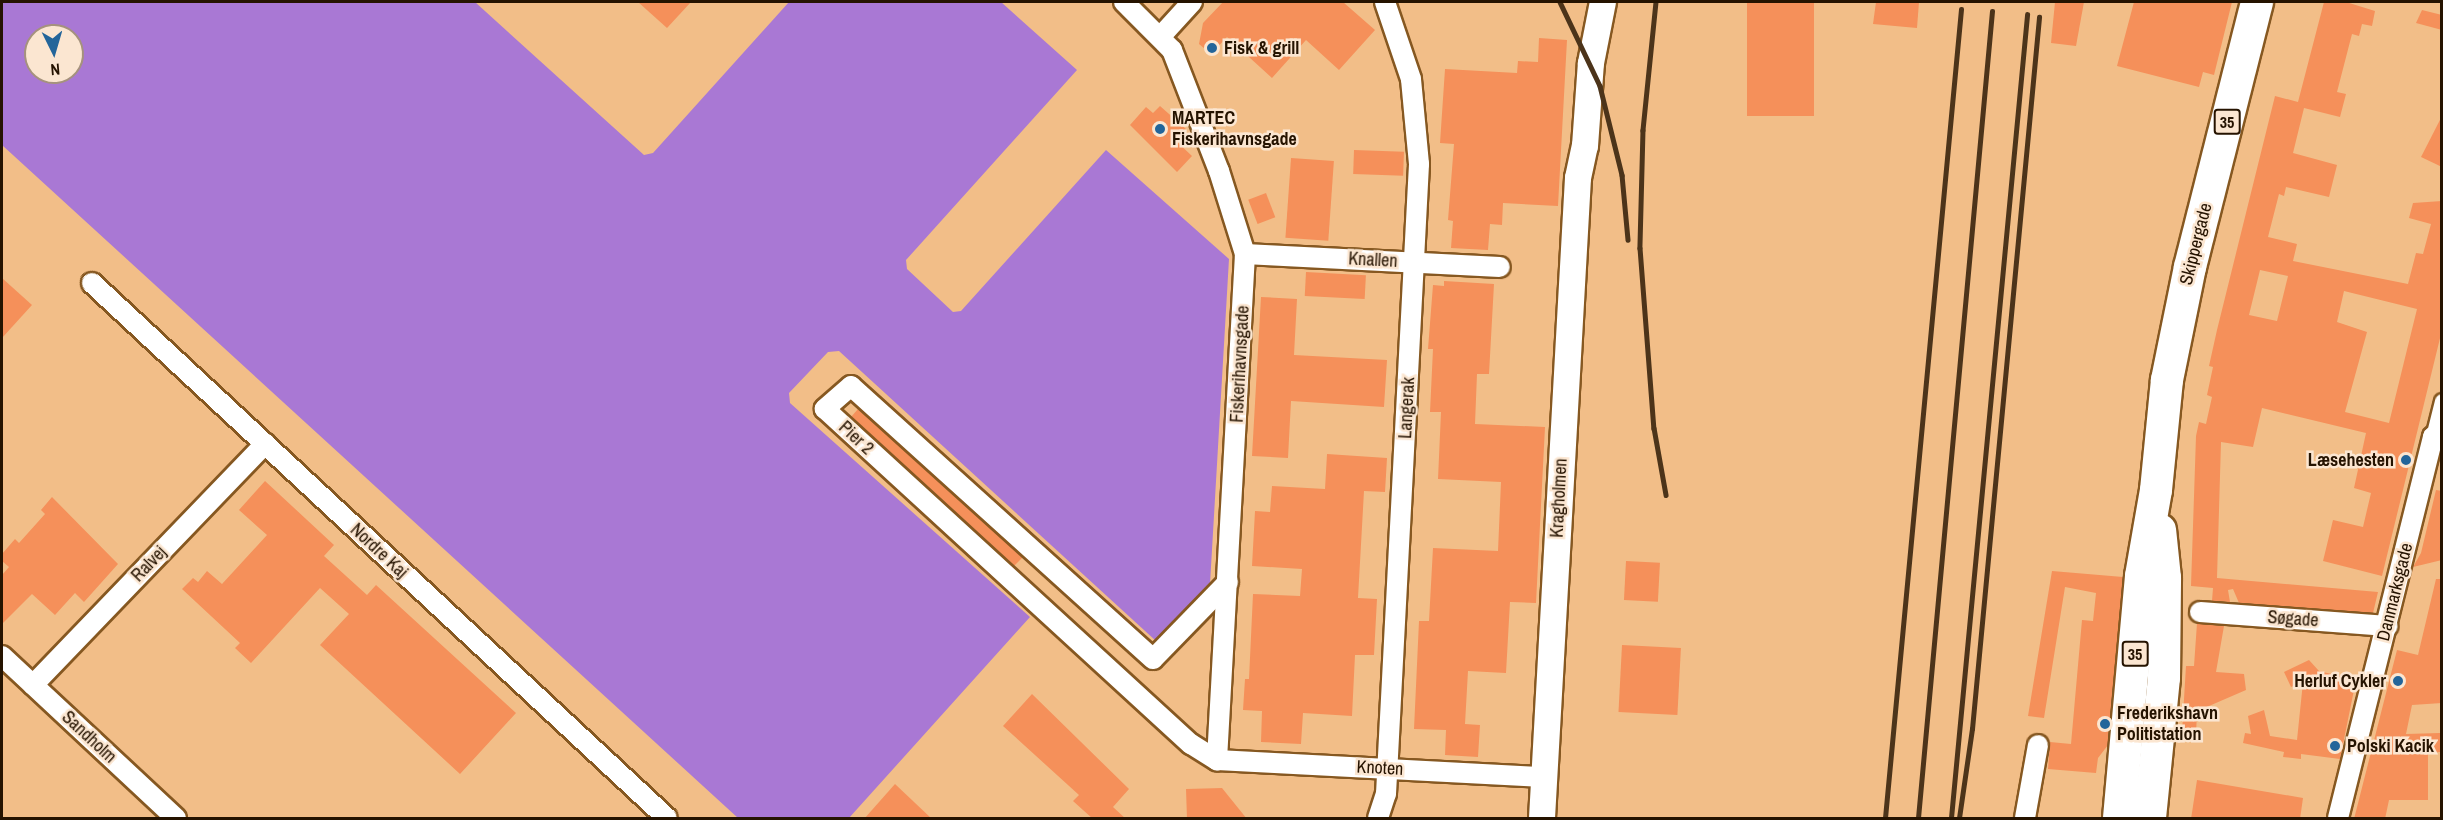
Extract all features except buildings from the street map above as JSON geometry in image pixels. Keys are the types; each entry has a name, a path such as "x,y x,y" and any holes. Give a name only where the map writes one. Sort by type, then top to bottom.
{"main road":[{"name":"Skippergade","path":"2119,819 2141,576 2156,490 2176,327 2258,2"},
{"name":"Skippergade","path":"2150,819 2158,753 2166,617 2156,490"}],"street":[{"name":"Fiskerihavnsgade","path":"1124,2 1161,36 1179,64 1242,234 1245,254 1217,760"},
{"path":"1161,36 1192,2"},
{"name":"Langerak","path":"1378,819 1386,794 1415,262 1417,119 1411,79 1385,2"},
{"name":"Kragholmen","path":"1542,819 1578,178 1574,135 1578,36 1585,2"},
{"name":"Kragholmen","path":"1578,178 1585,146 1591,63 1603,2"},
{"name":"Knallen","path":"1245,254 1500,267"},
{"name":"Nordre Kaj","path":"92,283 667,819"},
{"name":"Pier 2","path":"1217,760 1191,744 825,409 851,386 1153,659 1228,582"},
{"name":"Danmarksgade","path":"2338,819 2437,438 2442,401"},
{"name":"Ralvej","path":"33,685 265,444"},
{"name":"Søgade","path":"2200,612 2387,626"},
{"name":"Sandholm","path":"2,656 176,819"},
{"path":"2025,819 2038,745"},
{"name":"Knoten","path":"1217,760 1544,777"}],"shaded area":[{"path":"2,2 475,2 644,155 653,153 789,2 1001,2 1077,70 906,260 907,269 953,312 961,311 1106,150 1229,259 1210,584 1156,641 839,351 828,352 789,393 790,403 1030,617 849,818 738,818 2,145"}],"railway":[{"path":"1560,2 1600,86 1622,175 1628,240"},
{"path":"1656,2 1643,130 1640,248 1654,428 1666,495"},
{"path":"1885,818 1961,10"},
{"path":"1918,818 1992,11"},
{"path":"1951,818 2027,15"},
{"path":"1959,818 1972,729 2039,17"}],"place":[{"name":"Fisk & grill","path":"1212,48"},
{"name":"MARTEC Fiskerihavnsgade","path":"1160,129"},
{"name":"Læsehesten","path":"2406,460"},
{"name":"Herluf Cykler","path":"2398,681"},
{"name":"Frederikshavn Politistation","path":"2105,724"},
{"name":"Polski Kacik","path":"2335,746"}]}
